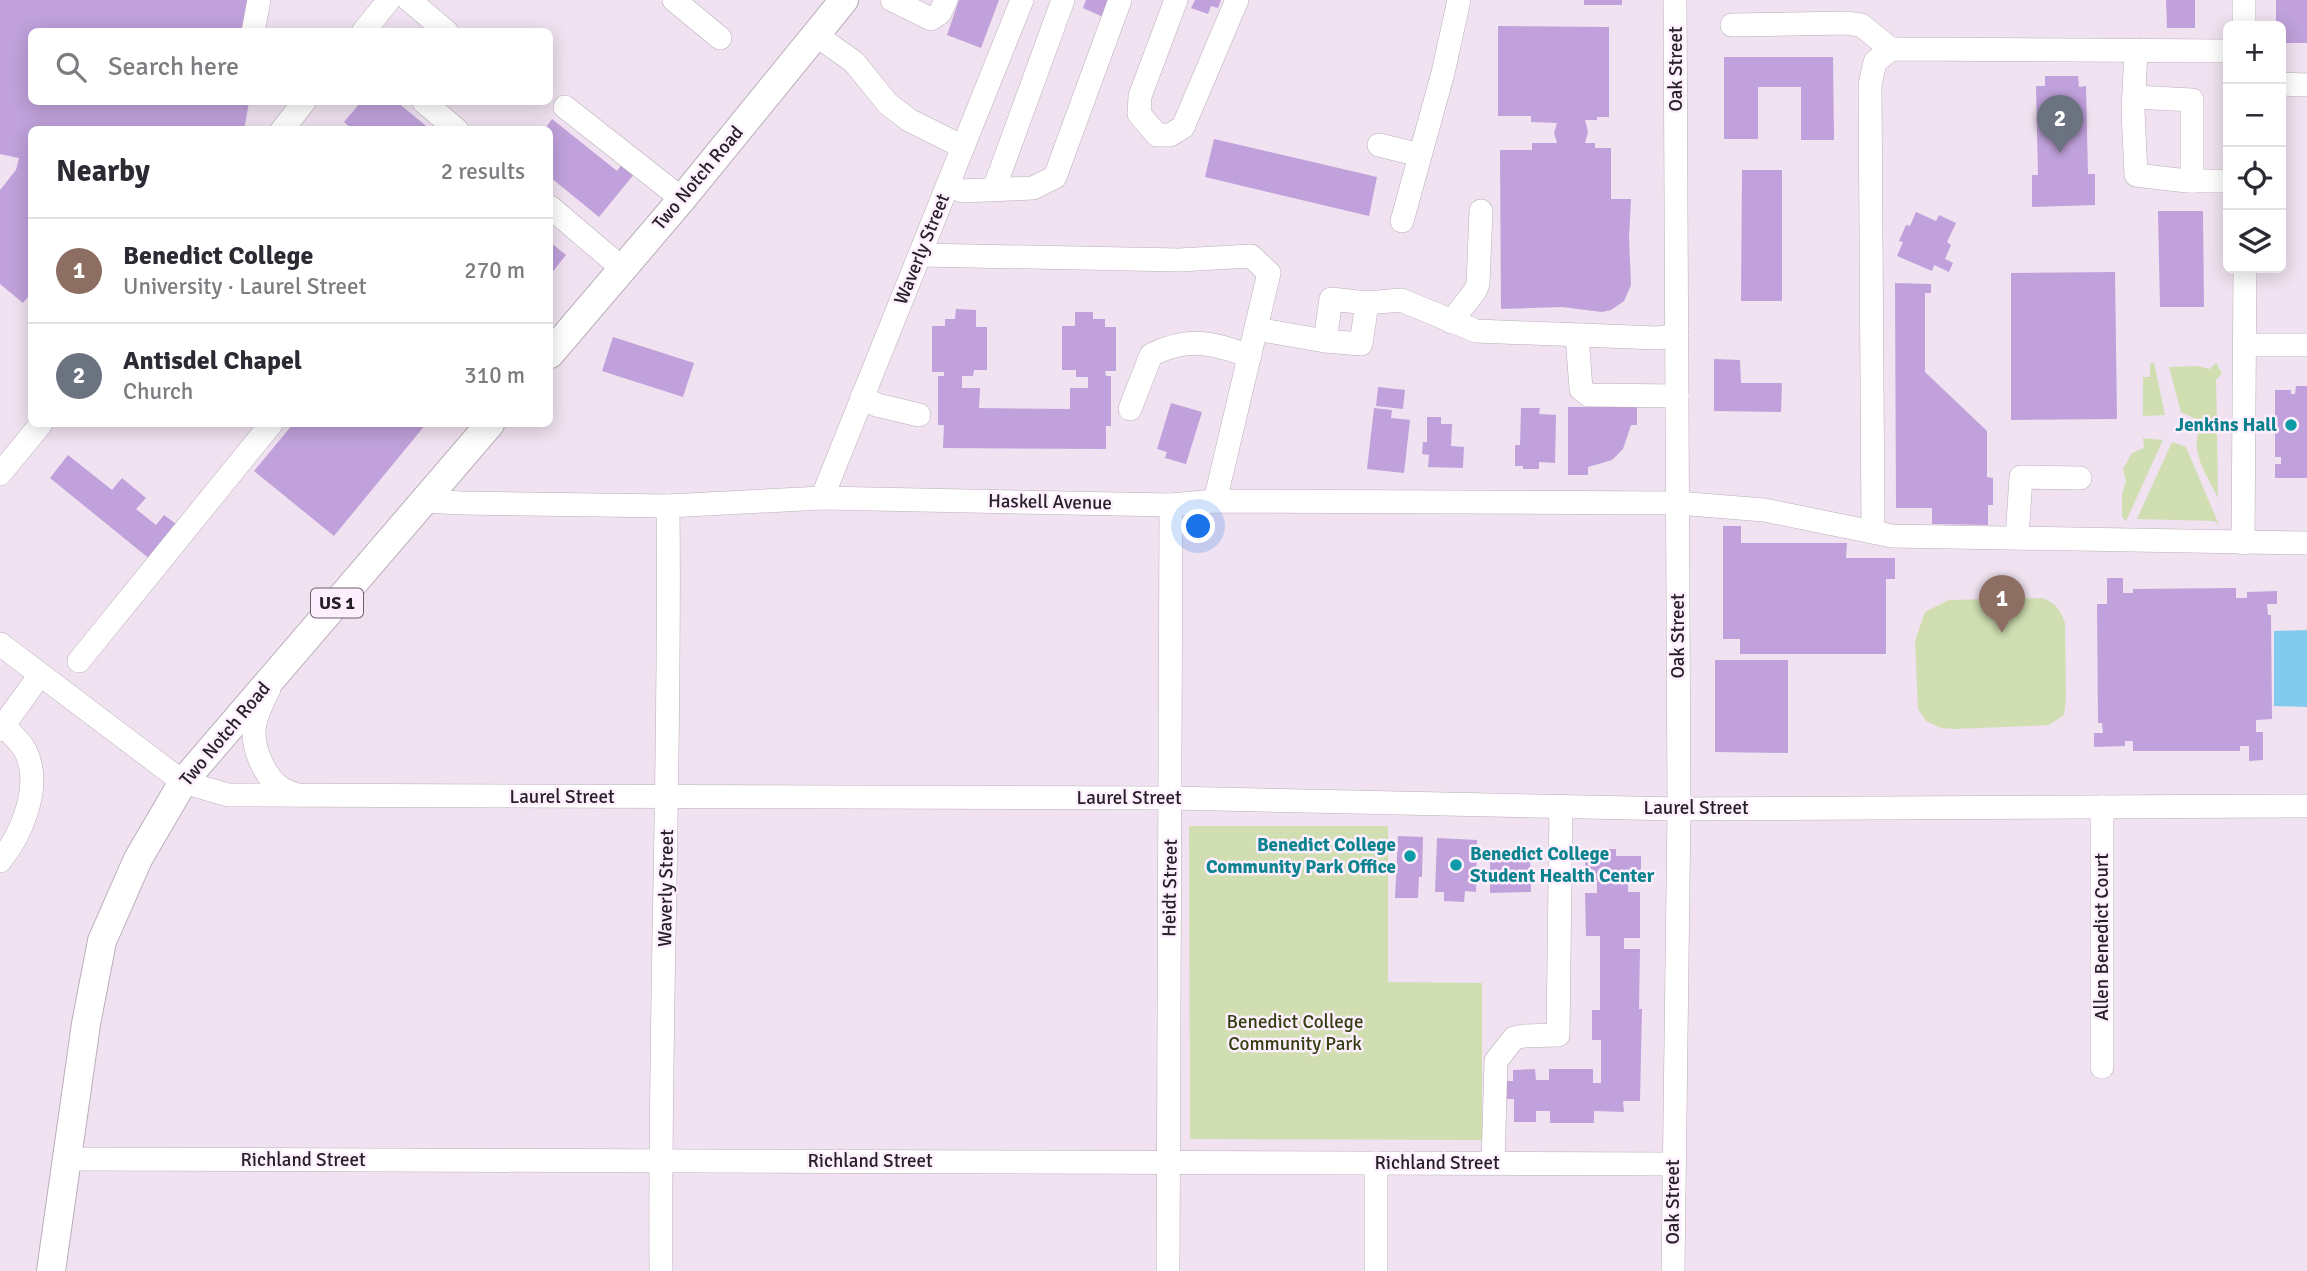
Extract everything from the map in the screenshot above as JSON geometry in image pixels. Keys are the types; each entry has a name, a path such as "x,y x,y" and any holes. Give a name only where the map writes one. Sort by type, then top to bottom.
{"main road":[{"name":"Two Notch Road","path":"553,351 844,0"},
{"name":"Two Notch Road","path":"51,1271 86,1024 102,941 138,859 183,782 487,427"}],"street":[{"path":"254,28 259,0"},
{"path":"365,28 389,0"},
{"path":"409,0 442,28"},
{"path":"674,0 720,38"},
{"path":"891,0 931,19 940,13 946,0"},
{"name":"Waverly Street","path":"821,498 1023,0"},
{"path":"994,189 1063,0"},
{"path":"948,185 962,191 1033,188 1055,177 1120,0"},
{"path":"1176,0 1140,96 1139,114 1157,135 1170,135 1183,127 1237,0"},
{"path":"1402,221 1443,73 1459,0"},
{"name":"Oak Street","path":"1673,1271 1679,809 1675,0"},
{"path":"2244,0 2244,21"},
{"path":"1732,25 1861,25 1891,49 2223,51"},
{"path":"816,35 853,62 888,104 909,120 963,147"},
{"path":"1872,532 1870,85 1875,62 1891,49"},
{"path":"2136,50 2136,175 2192,181 2223,181"},
{"path":"2286,84 2307,85"},
{"path":"2134,97 2192,100 2192,181"},
{"path":"285,126 302,105"},
{"path":"428,105 452,126"},
{"path":"565,107 681,199"},
{"path":"1379,145 1420,155"},
{"path":"553,210 623,269"},
{"path":"1451,322 1478,284 1481,211"},
{"path":"920,255 1179,260 1251,256 1269,273 1215,501"},
{"path":"2243,543 2245,273"},
{"path":"1325,341 1331,299 1367,303 1401,300 1476,331 1577,336 1676,336"},
{"path":"1256,329 1325,341 1362,344 1367,303"},
{"path":"1577,336 1581,389 1589,395 1677,396"},
{"path":"1130,409 1151,355 1169,346 1192,341 1220,346 1250,356"},
{"path":"2245,345 2307,345"},
{"path":"862,397 877,405 919,415"},
{"path":"0,474 39,427"},
{"path":"79,661 269,427"},
{"path":"2017,538 2021,477 2080,478"},
{"name":"Haskell Avenue","path":"424,500 668,506 821,498 1171,505 1215,501 1677,497 1764,510 1892,536 2307,543"},
{"name":"Heidt Street","path":"1168,1271 1171,505"},
{"name":"Waverly Street","path":"661,1271 660,1160 668,798 668,506"},
{"name":"Laurel Street","path":"0,644 183,782 228,796 1171,798 1679,809 2307,806"},
{"path":"278,671 258,715 254,730 256,747 266,771 275,782 300,796"},
{"path":"0,861 13,845 28,810 31,775 25,751 2,727 40,675"},
{"path":"1493,1163 1496,1061 1514,1038 1558,1035 1561,806"},
{"name":"Allen Benedict Court","path":"2102,807 2102,1067"},
{"name":"Richland Street","path":"66,1159 1673,1164"},
{"path":"1376,1163 1376,1271"}],"green space":[{"path":"2150,363 2154,363 2165,415 2143,416 2143,377 2150,377"},
{"path":"2216,363 2222,373 2216,380 2217,421 2198,420 2181,412 2169,367 2198,366 2210,369"},
{"path":"2200,429 2217,430 2218,498 2198,455 2197,437"},
{"path":"2143,438 2163,440 2126,521 2122,517 2122,495 2126,481 2123,469 2132,453 2144,448"},
{"path":"2172,442 2186,447 2219,525 2214,521 2137,519"},
{"path":"2042,598 2057,608 2065,623 2064,715 2049,725 1954,729 1941,728 1926,721 1918,709 1915,641 1925,612 1949,600"},
{"name":"Benedict College Community Park","path":"1189,826 1388,826 1388,982 1482,983 1482,1140 1190,1139"}],"water":[{"path":"2307,630 2307,707 2274,706 2274,631"}],"building":[{"path":"0,0 270,0 264,28 28,28 28,105 248,105 245,126 28,126 28,297 23,303 0,284 0,190 16,170 19,158 0,154"},
{"path":"959,0 999,0 981,48 947,35"},
{"path":"1086,0 1112,0 1103,17 1083,8"},
{"path":"1195,0 1221,0 1218,8 1211,6 1208,14 1191,8"},
{"path":"1584,0 1622,0 1622,5 1584,5"},
{"path":"2166,0 2195,0 2195,28 2167,28"},
{"path":"2276,0 2307,0 2307,43 2286,43 2286,21 2276,21"},
{"path":"1498,26 1609,27 1609,117 1585,120 1588,132 1585,143 1595,143 1595,148 1611,148 1611,199 1631,199 1631,285 1624,301 1611,310 1602,312 1562,307 1501,309 1500,150 1532,150 1532,143 1557,143 1554,133 1557,123 1531,122 1531,116 1498,116"},
{"path":"1724,57 1833,57 1834,140 1801,140 1801,87 1758,87 1758,139 1724,139"},
{"path":"2045,76 2078,76 2079,87 2086,86 2088,174 2095,174 2095,205 2032,207 2032,175 2038,175 2036,86 2045,86"},
{"path":"358,105 401,105 426,126 348,126 344,122"},
{"path":"552,119 617,171 623,163 635,173 599,217 553,179 553,126 547,126"},
{"path":"1214,139 1377,177 1369,216 1205,177"},
{"path":"1742,170 1782,170 1782,301 1741,301"},
{"path":"2158,211 2203,211 2204,307 2160,307"},
{"path":"1916,212 1936,221 1939,215 1956,223 1947,242 1951,245 1945,259 1953,263 1949,272 1934,265 1932,271 1897,256 1903,242 1899,241"},
{"path":"553,244 566,255 553,271"},
{"path":"2115,272 2117,419 2011,420 2011,273"},
{"path":"1895,283 1931,284 1931,293 1925,293 1925,372 1987,431 1987,477 1993,478 1993,505 1988,505 1988,525 1932,524 1932,508 1896,508"},
{"path":"956,309 976,310 976,327 987,327 987,370 974,370 973,376 962,376 962,388 980,388 979,408 1070,409 1070,388 1088,388 1088,377 1076,377 1076,370 1062,370 1062,326 1075,326 1075,312 1093,312 1093,319 1105,319 1105,327 1116,327 1116,371 1105,371 1106,376 1111,376 1111,426 1106,426 1106,449 943,448 944,425 938,425 938,376 944,376 944,372 932,372 932,326 945,326 945,319 955,319"},
{"path":"613,337 694,363 683,397 602,371"},
{"path":"1714,359 1740,360 1741,383 1782,383 1781,412 1714,411"},
{"name":"Jenkins Hall","path":"2296,386 2307,386 2307,478 2275,478 2275,464 2281,464 2281,457 2275,457 2275,390 2291,390 2291,394 2295,394"},
{"path":"1378,387 1405,390 1403,409 1376,406"},
{"path":"1171,403 1202,412 1186,464 1165,458 1167,452 1157,449"},
{"path":"1568,407 1637,407 1637,425 1631,425 1623,449 1612,460 1588,467 1588,475 1568,475"},
{"path":"1374,408 1392,410 1391,418 1410,420 1404,473 1367,469"},
{"path":"1521,408 1540,408 1539,414 1556,415 1555,463 1539,462 1539,469 1515,466 1515,445 1520,445"},
{"path":"1427,417 1441,417 1441,424 1452,424 1451,446 1464,447 1463,468 1428,467 1429,455 1422,454 1423,442 1427,442"},
{"path":"291,427 424,427 334,536 254,471"},
{"path":"68,455 112,490 122,478 146,498 136,509 156,525 164,515 179,526 151,560 50,478"},
{"path":"1723,526 1741,526 1741,543 1847,543 1846,558 1895,558 1895,579 1886,579 1886,654 1740,654 1740,639 1723,639"},
{"path":"2107,578 2123,578 2123,593 2133,593 2133,589 2236,588 2236,598 2247,598 2247,592 2277,591 2277,604 2267,604 2268,615 2271,615 2272,719 2256,720 2256,732 2263,732 2263,760 2249,761 2249,746 2240,746 2240,751 2133,751 2133,741 2125,741 2125,746 2094,747 2094,733 2103,733 2102,723 2098,723 2097,604 2107,604"},
{"path":"1715,660 1788,660 1788,753 1715,752"},
{"name":"Benedict College Community Park Office","path":"1398,836 1423,837 1422,877 1419,877 1418,898 1395,898"},
{"name":"Benedict College Student Health Center","path":"1437,838 1477,840 1476,892 1465,891 1464,902 1444,901 1444,892 1435,892"},
{"path":"1596,849 1616,849 1616,856 1641,856 1641,881 1628,881 1628,892 1640,892 1640,938 1624,938 1624,949 1640,949 1640,1101 1623,1101 1624,1112 1594,1111 1594,1123 1550,1123 1550,1111 1536,1111 1536,1122 1514,1122 1514,1099 1505,1099 1505,1081 1513,1081 1513,1070 1535,1069 1536,1080 1549,1080 1549,1069 1593,1069 1593,1083 1601,1083 1601,1040 1592,1040 1592,1010 1600,1010 1600,936 1586,936 1585,893 1597,893 1597,880 1585,880 1585,857 1596,857"},
{"path":"1530,854 1531,892 1490,893 1490,855"}],"place":[{"name":"Antisdel Chapel","path":"2060,153"},
{"name":"Jenkins Hall","path":"2291,425"},
{"name":"Benedict College","path":"2002,633"},
{"name":"Benedict College Community Park Office","path":"1410,856"},
{"name":"Benedict College Student Health Center","path":"1456,865"}]}
